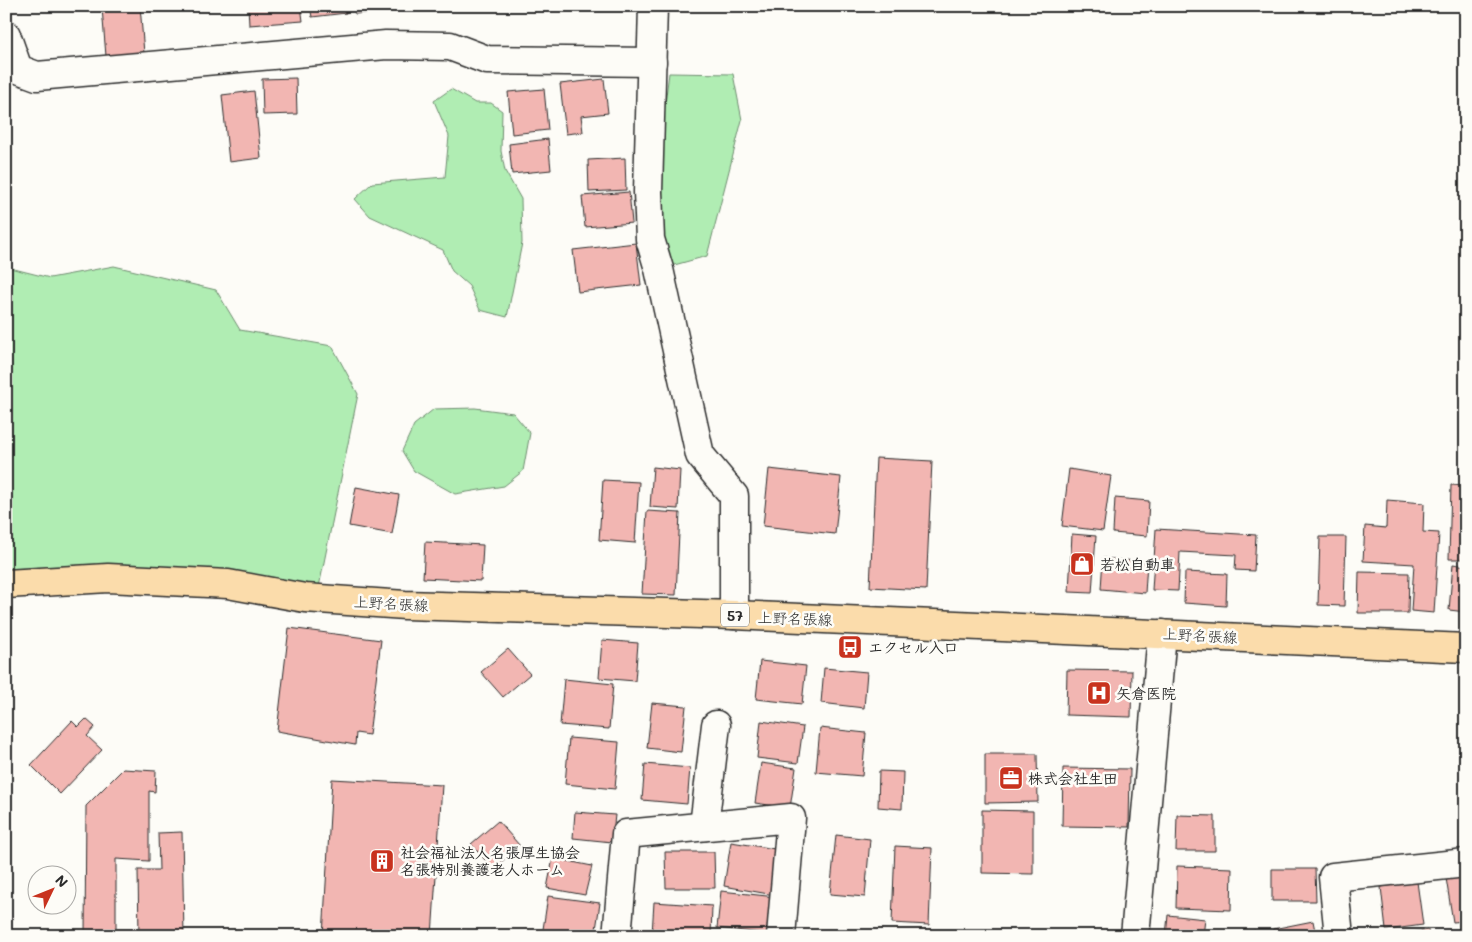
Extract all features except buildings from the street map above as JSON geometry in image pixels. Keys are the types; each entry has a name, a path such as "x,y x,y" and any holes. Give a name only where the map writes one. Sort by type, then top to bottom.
{"main road":[{"name":"上野名張線","path":"6,584 108,578 228,584 305,598 405,605 734,615 1466,648"}],"street":[{"path":"653,6 648,192 650,239 659,269 700,455 734,496 734,615"},
{"path":"6,35 18,69 36,76 386,45 450,46 487,60 652,62"},
{"path":"1135,936 1162,634"},
{"path":"704,826 716,725"},
{"path":"617,936 626,834 791,818 781,936"},
{"path":"1339,936 1334,877 1466,863"}],"green space":[{"path":"669,73 733,74 742,120 707,256 667,267 654,189"},
{"path":"451,89 475,103 491,103 502,111 501,151 505,171 521,199 522,243 507,317 480,310 469,286 452,271 443,250 370,216 355,199 372,183 445,177 449,136 434,101"},
{"path":"114,266 216,290 240,330 332,346 358,394 318,592 155,570 57,567 6,569 6,267 50,278"},
{"path":"475,408 513,413 530,433 523,471 504,486 455,494 414,471 402,451 414,425 434,409"}],"place":[{"name":"若松自動車","path":"1082,564"},
{"name":"エクセル入口","path":"850,647"},
{"name":"矢倉医院","path":"1099,693"},
{"name":"株式会社生田","path":"1011,778"},
{"name":"社会福祉法人名張厚生協会 名張特別養護老人ホーム","path":"382,861"}]}
